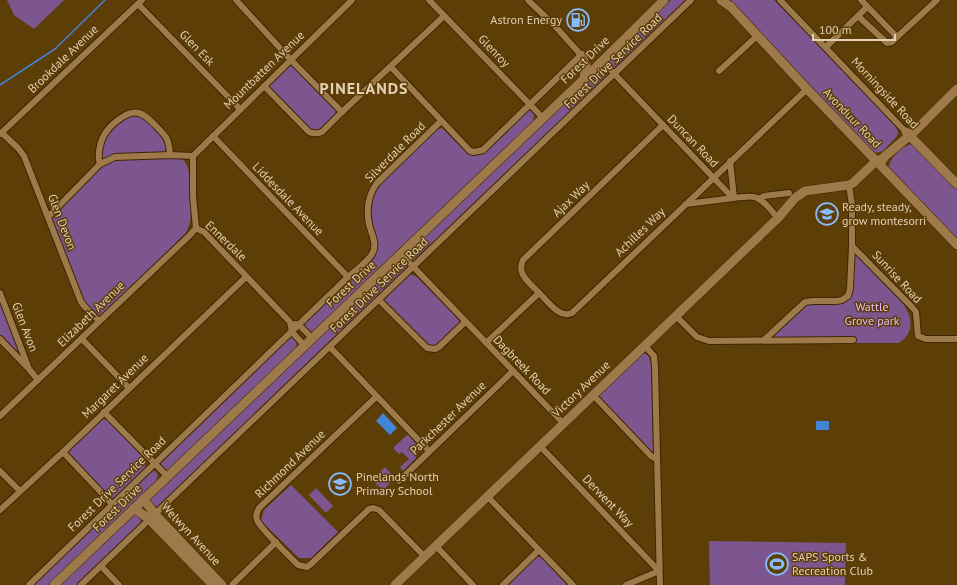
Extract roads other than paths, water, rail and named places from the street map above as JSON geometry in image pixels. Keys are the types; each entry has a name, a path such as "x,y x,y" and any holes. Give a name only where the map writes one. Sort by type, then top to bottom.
{"street":[{"path":"236,0 290,59 342,112"},
{"name":"Mountbatten Avenue","path":"193,156 290,59 352,0"},
{"name":"Glenroy","path":"429,0 543,118"},
{"path":"528,0 554,25 581,55 586,66 584,79"},
{"name":"Forest Drive","path":"54,585 584,79 664,0"},
{"name":"Forest Drive Service Road","path":"81,585 614,75 690,0"},
{"name":"Avonduur Road","path":"721,0 730,3 757,36 807,89 880,161 957,245"},
{"name":"Morningside Road","path":"780,0 957,184"},
{"path":"861,0 897,37"},
{"path":"858,16 887,43 892,42 937,0"},
{"name":"Glen Esk","path":"140,2 240,109"},
{"name":"Brookdale Avenue","path":"1,134 140,2"},
{"path":"826,47 867,7"},
{"path":"264,86 309,132 317,134 322,132 444,16"},
{"path":"719,71 757,36"},
{"path":"391,66 470,151 474,152 483,150 581,55"},
{"name":"Duncan Road","path":"602,61 734,198"},
{"name":"Victory Avenue","path":"395,585 781,215 795,198 805,191 849,188 862,183 880,161 908,134 931,116 939,105 957,88"},
{"name":"Achilles Way","path":"539,293 561,314 569,314 572,312 807,89"},
{"path":"100,164 99,156 105,133 123,116 130,113 138,113 145,116 167,138 170,155"},
{"name":"Silverdale Road","path":"375,248 368,216 368,198 371,192 377,183 442,121"},
{"name":"Ajax Way","path":"539,293 520,270 523,260 663,125"},
{"name":"Glen Devon","path":"1,134 22,151 81,302 99,321"},
{"name":"Liddesdale Avenue","path":"213,136 348,277"},
{"path":"48,217 100,164 109,159 170,155 193,156"},
{"name":"Ennerdale","path":"193,156 196,228 204,232 290,322 299,325 312,338"},
{"path":"730,162 734,198"},
{"path":"764,340 805,302 836,301 842,300 848,296 850,289 852,246 852,205 849,188"},
{"path":"759,199 764,196 789,193"},
{"path":"686,204 751,197 759,199 781,215"},
{"name":"Elizabeth Avenue","path":"0,416 196,228"},
{"name":"Sunrise Road","path":"852,246 916,312 918,336 926,339 957,339"},
{"name":"Forest Drive Service Road","path":"28,585 348,277 372,256 375,248"},
{"name":"Dagbreek Road","path":"400,254 563,423"},
{"name":"Margaret Avenue","path":"0,510 64,452 246,277"},
{"name":"Glen Avon","path":"0,293 29,369"},
{"path":"486,343 539,293"},
{"path":"379,300 427,348 435,349 439,347 465,322"},
{"path":"676,316 692,333 703,340 853,340"},
{"path":"290,322 292,332 304,345"},
{"name":"Glen Avon","path":"0,339 38,380"},
{"path":"82,339 129,388"},
{"path":"644,346 654,356 655,361 660,585"},
{"path":"330,347 429,451"},
{"name":"Parkchester Avenue","path":"399,481 513,371"},
{"path":"593,395 651,456 657,459"},
{"name":"Richmond Avenue","path":"276,542 258,523 256,513 259,508 376,397"},
{"path":"104,412 167,476"},
{"name":"Derwent Way","path":"540,446 659,571"},
{"path":"64,452 112,504"},
{"path":"0,471 20,491"},
{"path":"487,496 572,585"},
{"name":"Welwyn Avenue","path":"143,499 152,517 213,585"},
{"name":"Welwyn Avenue","path":"134,508 152,517 222,585"},
{"path":"232,585 276,542 298,565 307,566 311,564 369,509 376,508 379,510 424,556"},
{"path":"436,546 473,585"},
{"path":"503,585 539,550"},
{"path":"101,566 119,585"},
{"path":"626,585 659,571"}],"water":[{"path":"383,413 397,428 390,435 376,421"},
{"path":"816,421 829,421 829,430 816,430"}],"waterway":[{"path":"0,85 55,49 105,0"}],"place":[{"name":"Astron Energy","path":"578,20"},
{"name":"Ready, steady, grow montesorri","path":"827,214"},
{"name":"Pinelands North Primary School","path":"340,484"},
{"name":"SAPS Sports & Recreation Club","path":"777,564"}],"district":[{"name":"PINELANDS","path":"364,88"}],"park label":[{"name":"Wattle Grove park","path":"872,314"}]}
